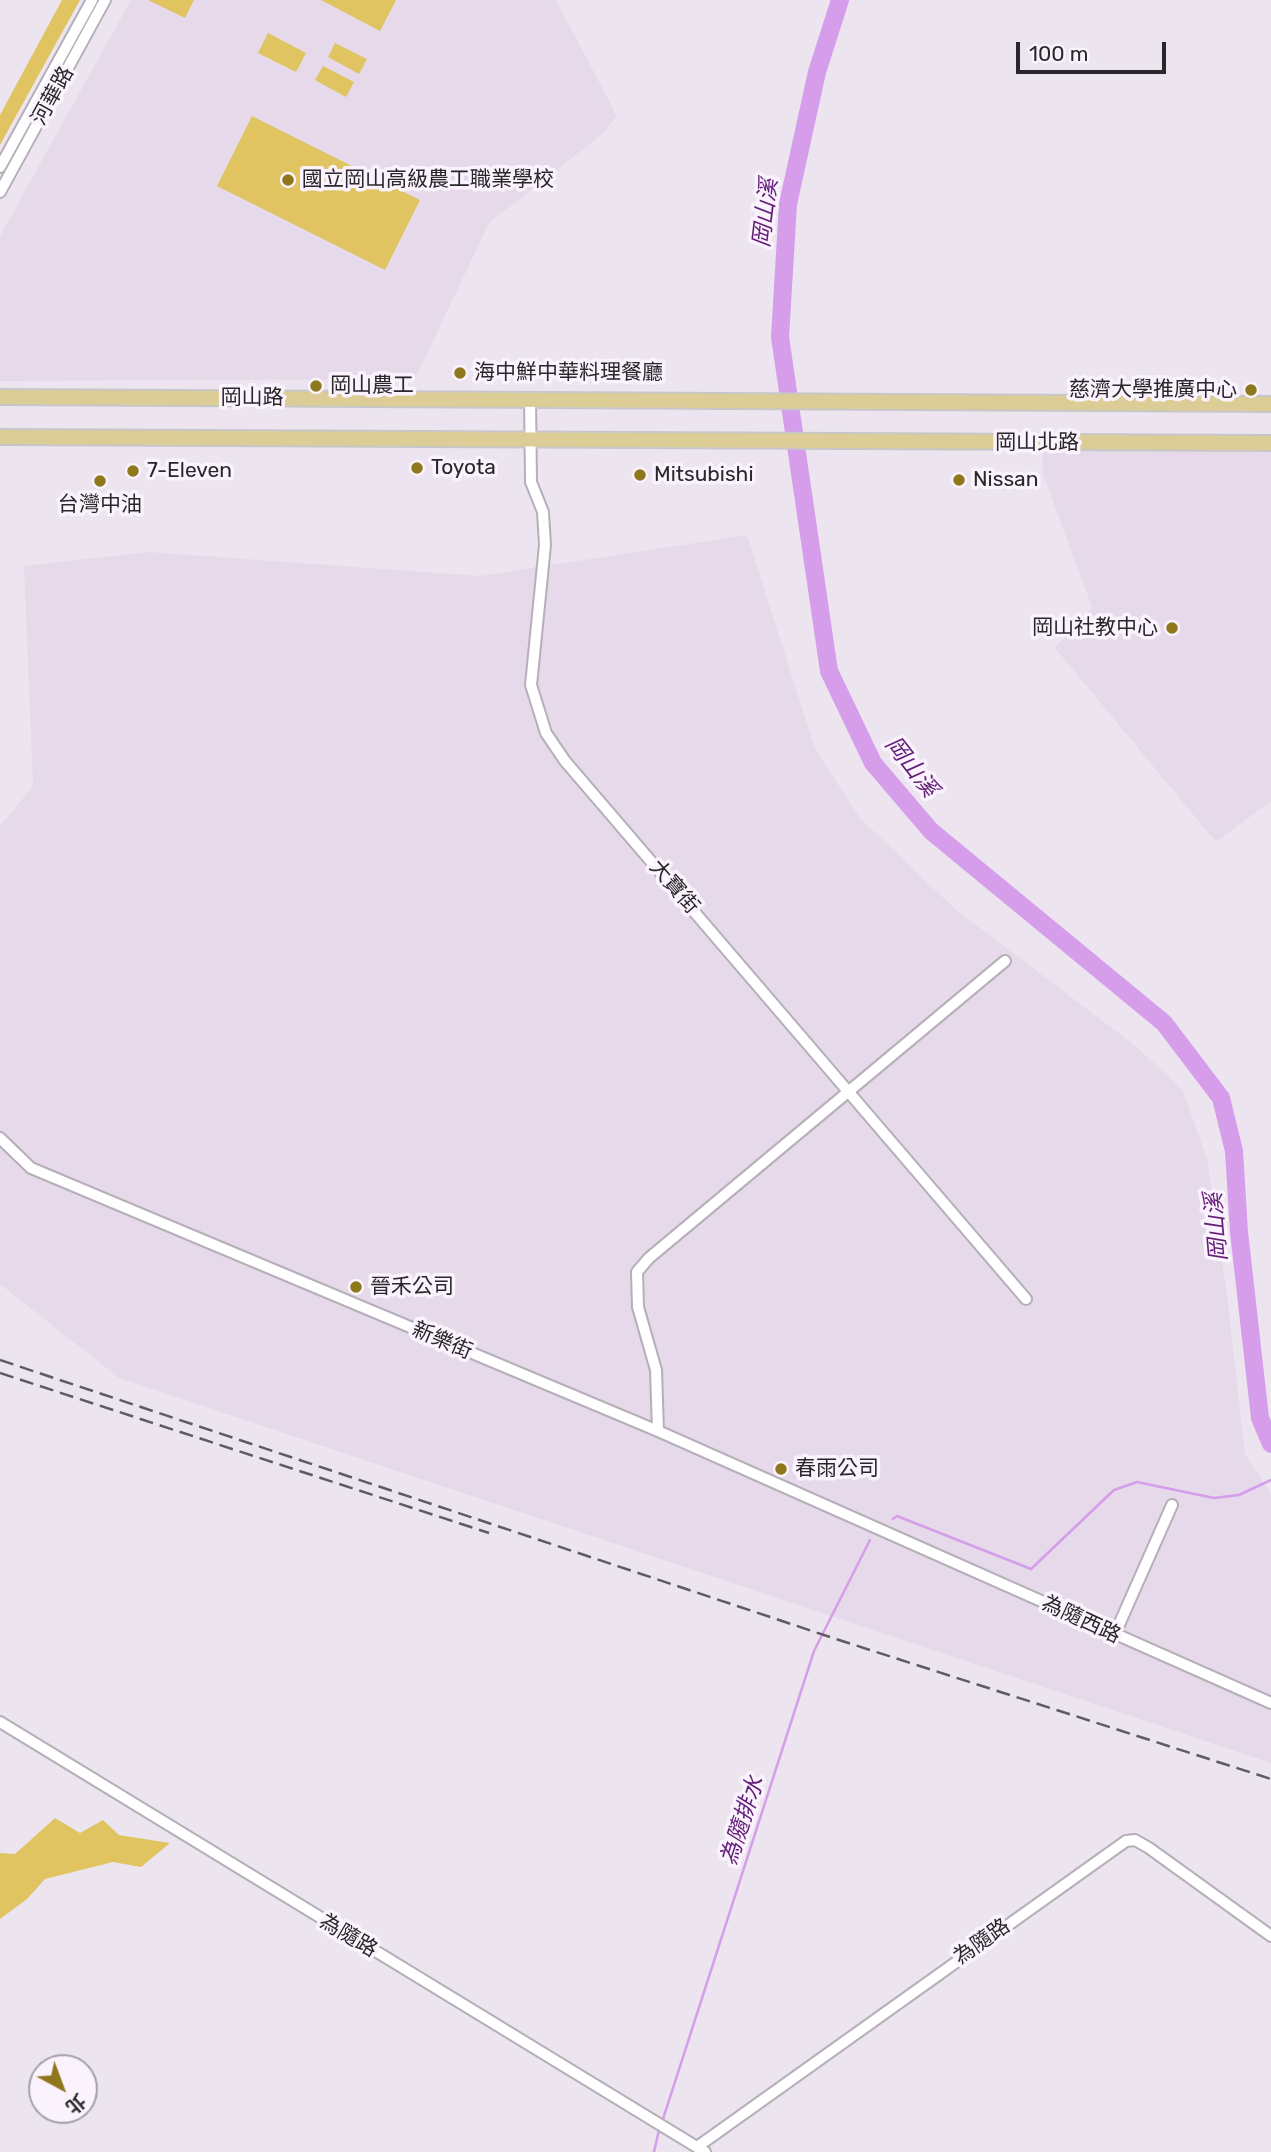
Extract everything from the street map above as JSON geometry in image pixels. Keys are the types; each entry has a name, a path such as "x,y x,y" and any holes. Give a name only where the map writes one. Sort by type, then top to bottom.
{"main road":[{"name":"岡山路","path":"0,397 756,399"},
{"name":"岡山北路","path":"756,399 1271,404"},
{"name":"岡山路","path":"0,436 742,441"},
{"name":"岡山北路","path":"742,441 1271,443"}],"street":[{"name":"河華路","path":"0,167 92,0"},
{"name":"河華路","path":"0,192 106,0"},
{"name":"大寶街","path":"530,398 531,482 543,512 545,545 531,685 546,733 565,761 849,1089 1026,1299"},
{"path":"658,1431 656,1370 638,1307 637,1272 649,1258 1005,961"},
{"name":"新樂街","path":"0,1138 31,1168 658,1431 892,1533"},
{"path":"1115,1636 1172,1505"},
{"name":"為隨西路","path":"892,1533 1115,1636 1271,1703"},
{"name":"為隨路","path":"0,1722 701,2149 1126,1841 1135,1840 1149,1848 1271,1936"}],"shaded area":[{"path":"62,0 80,0 0,145 0,115"},
{"name":"國立岡山高級農工職業學校","path":"131,0 556,0 617,116 600,136 489,223 415,379 0,381 0,236"},
{"path":"148,0 194,0 185,18"},
{"path":"321,0 396,0 380,31"},
{"path":"268,33 306,53 296,72 258,53"},
{"path":"335,43 367,59 359,74 328,57"},
{"path":"323,66 354,82 346,97 315,80"},
{"path":"252,116 420,200 385,270 217,186"},
{"name":"岡山社教中心","path":"1042,448 1271,452 1271,801 1216,842 1055,648 1092,607 1043,474"},
{"path":"747,535 815,749 860,818 955,909 1137,1047 1183,1091 1207,1159 1227,1295 1245,1454 1271,1494 1271,1763 119,1378 0,1284 0,826 33,786 24,566 149,552 480,576"},
{"path":"55,1818 80,1833 103,1820 119,1835 170,1843 141,1867 113,1862 45,1879 27,1899 0,1919 0,1853 15,1854"}],"waterway":[{"name":"岡山溪","path":"840,0 817,72 788,204 780,337 829,671 873,763 931,831 1164,1023 1221,1098 1234,1151 1239,1232 1260,1418 1271,1444"},
{"name":"為隨排水","path":"893,1519 897,1516 1031,1569 1114,1490 1137,1482 1214,1498 1239,1495 1271,1480"},
{"name":"為隨排水","path":"663,2119 814,1651 870,1540"},
{"name":"為隨排水","path":"654,2152 659,2130"}],"railway":[{"path":"0,1360 839,1640 1271,1779"},
{"path":"0,1373 489,1533"}],"place":[{"name":"國立岡山高級農工職業學校","path":"288,180"},
{"name":"海中鮮中華料理餐廳","path":"460,373"},
{"name":"岡山農工","path":"316,386"},
{"name":"慈濟大學推廣中心","path":"1251,390"},
{"name":"Toyota","path":"417,468"},
{"name":"7-Eleven","path":"133,471"},
{"name":"Mitsubishi","path":"640,475"},
{"name":"Nissan","path":"959,480"},
{"name":"台灣中油","path":"100,481"},
{"name":"岡山社教中心","path":"1172,628"},
{"name":"晉禾公司","path":"356,1287"},
{"name":"春雨公司","path":"781,1469"}]}
